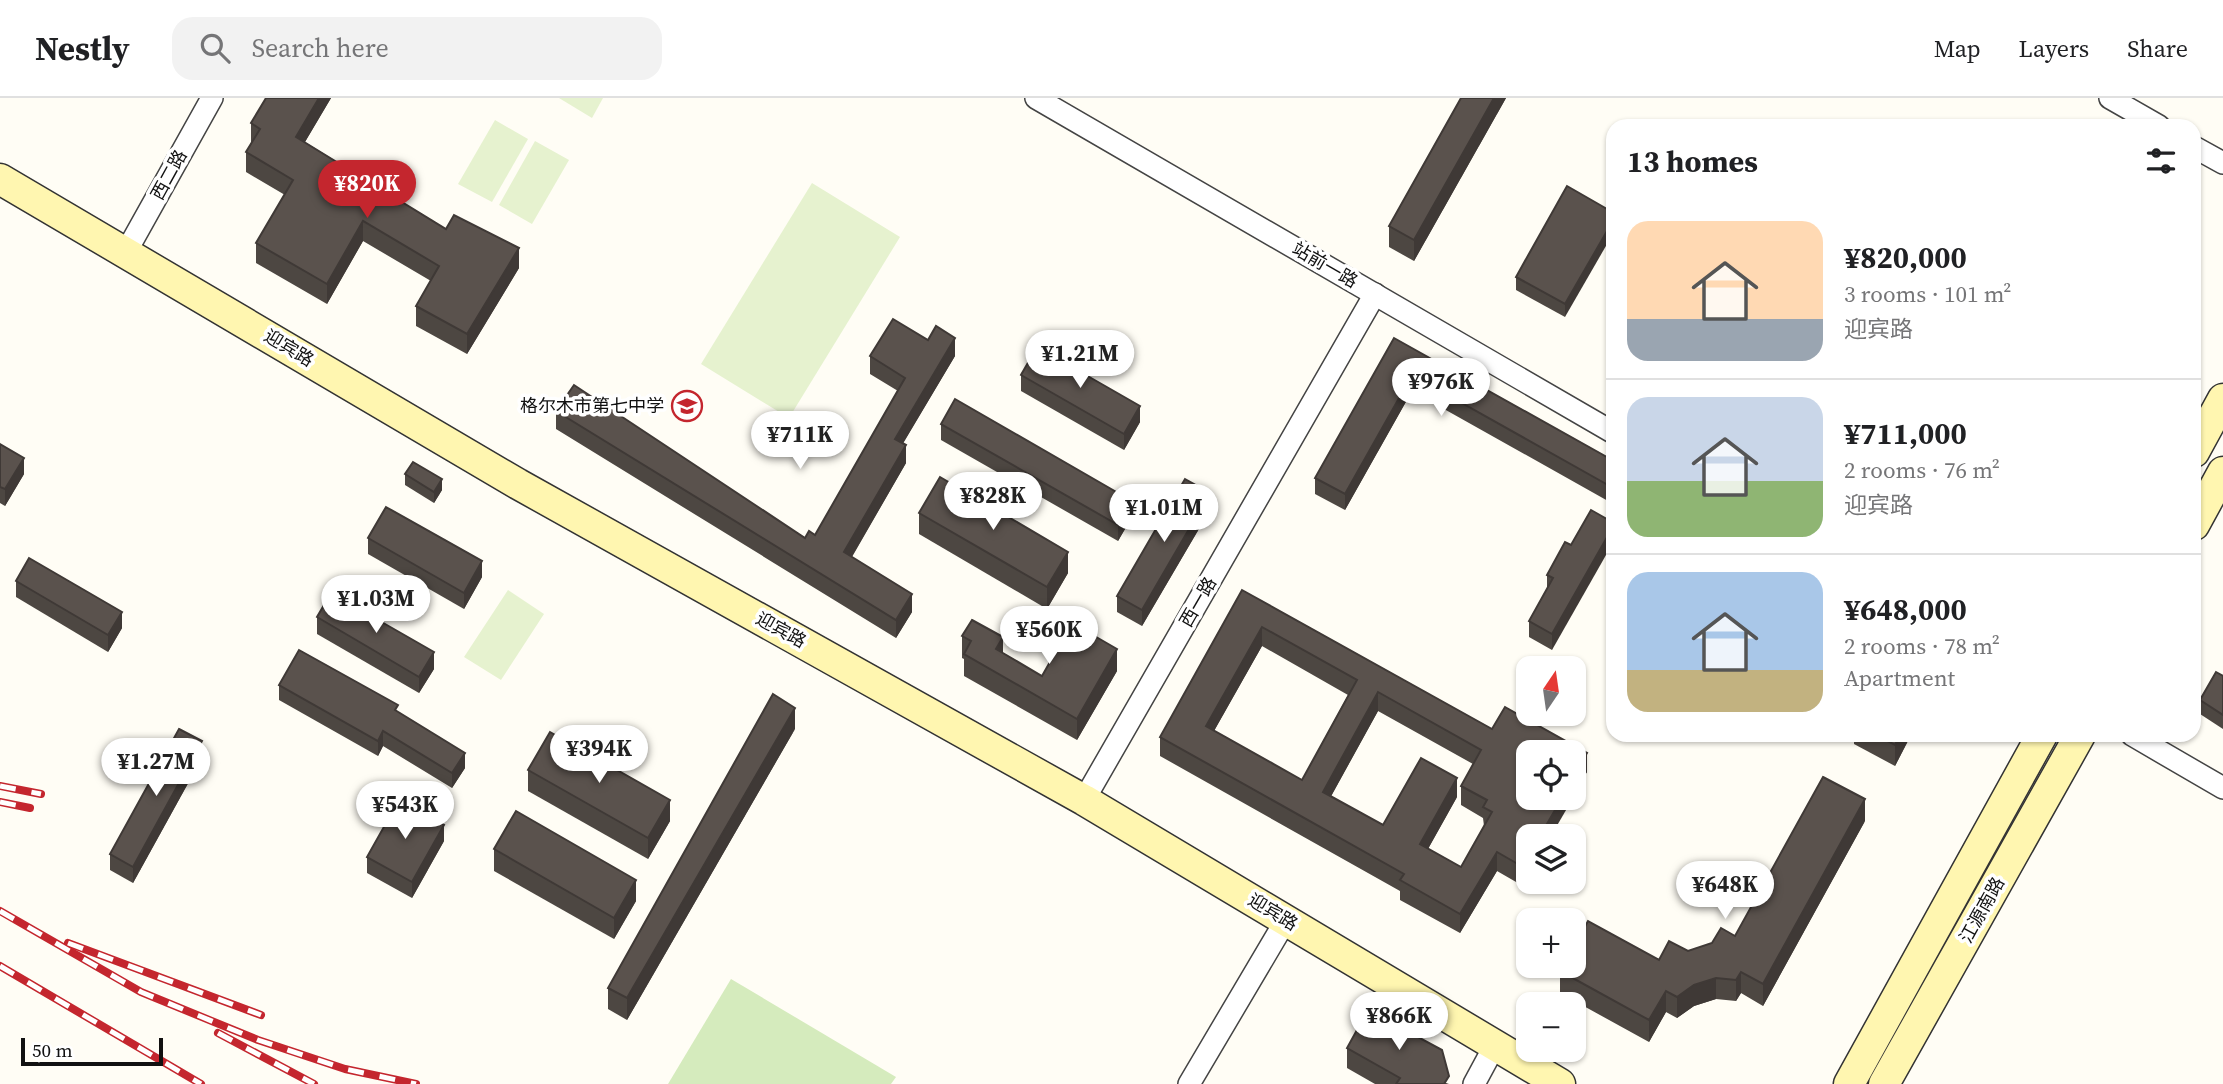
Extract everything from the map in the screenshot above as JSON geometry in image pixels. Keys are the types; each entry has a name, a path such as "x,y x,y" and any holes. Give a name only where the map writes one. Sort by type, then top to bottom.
{"main road":[{"name":"迎宾路","path":"0,179 530,491 1084,800 1560,1084"},
{"path":"2201,440 2223,400"},
{"path":"2201,512 2223,472"},
{"name":"江源南路","path":"1849,1080 2038,742"},
{"name":"江源南路","path":"1884,1084 2076,742"}],"street":[{"name":"西二路","path":"126,252 212,98"},
{"name":"站前一路","path":"1036,98 1606,428"},
{"path":"2110,98 2147,119"},
{"path":"2201,151 2223,163"},
{"name":"西一路","path":"1084,800 1375,294"},
{"path":"2144,742 2223,788"},
{"path":"1189,1084 1286,920"},
{"path":"1474,1084 1495,1045"}],"green space":[{"path":"559,98 603,98 592,118"},
{"path":"495,120 528,139 492,202 458,184"},
{"path":"535,141 569,160 532,224 499,205"},
{"path":"812,183 900,237 789,418 701,364"},
{"path":"508,590 544,614 501,680 464,657"},
{"path":"731,979 896,1077 891,1084 668,1084"}],"building":[{"path":"266,98 319,98 296,137 446,229 454,215 519,248 467,334 416,306 439,266 363,221 327,284 256,243 293,180 246,152 260,129 251,123"},
{"path":"1461,98 1494,98 1414,240 1389,226"},
{"path":"1567,186 1606,208 1606,233 1565,304 1516,277"},
{"path":"893,319 928,340 936,326 955,338 895,439 906,445 844,552 912,594 896,620 556,411 574,385 805,538 809,531 815,535 905,378 870,356"},
{"path":"1394,338 1606,457 1606,484 1412,375 1345,494 1315,478"},
{"path":"1037,347 1140,406 1124,434 1021,375"},
{"path":"955,399 1132,501 1118,525 941,424"},
{"path":"0,444 24,458 5,489 0,487"},
{"path":"413,462 442,479 434,492 405,474"},
{"path":"940,477 1068,552 1047,587 919,513"},
{"path":"1185,479 1210,493 1142,610 1117,596"},
{"path":"386,507 482,561 464,593 368,538"},
{"path":"1591,510 1606,518 1606,539 1552,634 1529,621 1553,578 1547,575 1565,542 1571,545"},
{"path":"29,558 122,612 108,635 16,581"},
{"path":"1242,590 1492,729 1505,707 1516,713 1516,726 1539,726 1564,740 1516,740 1516,810 1555,810 1547,824 1516,824 1516,863 1497,852 1460,914 1400,880 1404,874 1160,737","holes":["1262,627 1357,680 1302,780 1206,726","1378,692 1481,750 1461,786 1487,800 1483,807 1492,812 1461,867 1420,844 1457,778 1421,758 1383,825 1323,792"]},
{"path":"331,593 434,652 419,677 317,617"},
{"path":"972,620 1003,637 996,649 1042,676 1072,623 1117,649 1077,719 964,654 971,641 962,636"},
{"path":"299,650 398,705 395,710 465,753 452,773 383,731 378,741 279,685"},
{"path":"2216,672 2223,676 2223,715 2201,698"},
{"path":"773,694 795,708 627,998 608,988"},
{"path":"179,729 202,741 133,867 110,854"},
{"path":"550,732 670,800 648,838 528,770"},
{"path":"1823,777 1865,799 1763,984 1741,972 1736,980 1716,978 1694,985 1677,997 1666,991 1649,1020 1573,978 1586,978 1588,921 1659,960 1669,941 1688,951 1712,943 1721,928 1735,936"},
{"path":"399,800 444,825 412,882 367,857"},
{"path":"516,811 636,880 614,918 494,849"},
{"path":"1368,1010 1442,1050 1449,1076 1444,1084 1396,1084 1400,1078 1347,1048"}],"railway":[{"path":"0,786 41,794"},
{"path":"0,802 30,808"},
{"path":"0,911 141,992 258,1040 345,1069 416,1084"},
{"path":"68,943 261,1015"},
{"path":"0,966 201,1084"},
{"path":"218,1033 314,1084"}],"place":[{"name":"格尔木市第七中学","path":"687,406"}]}
